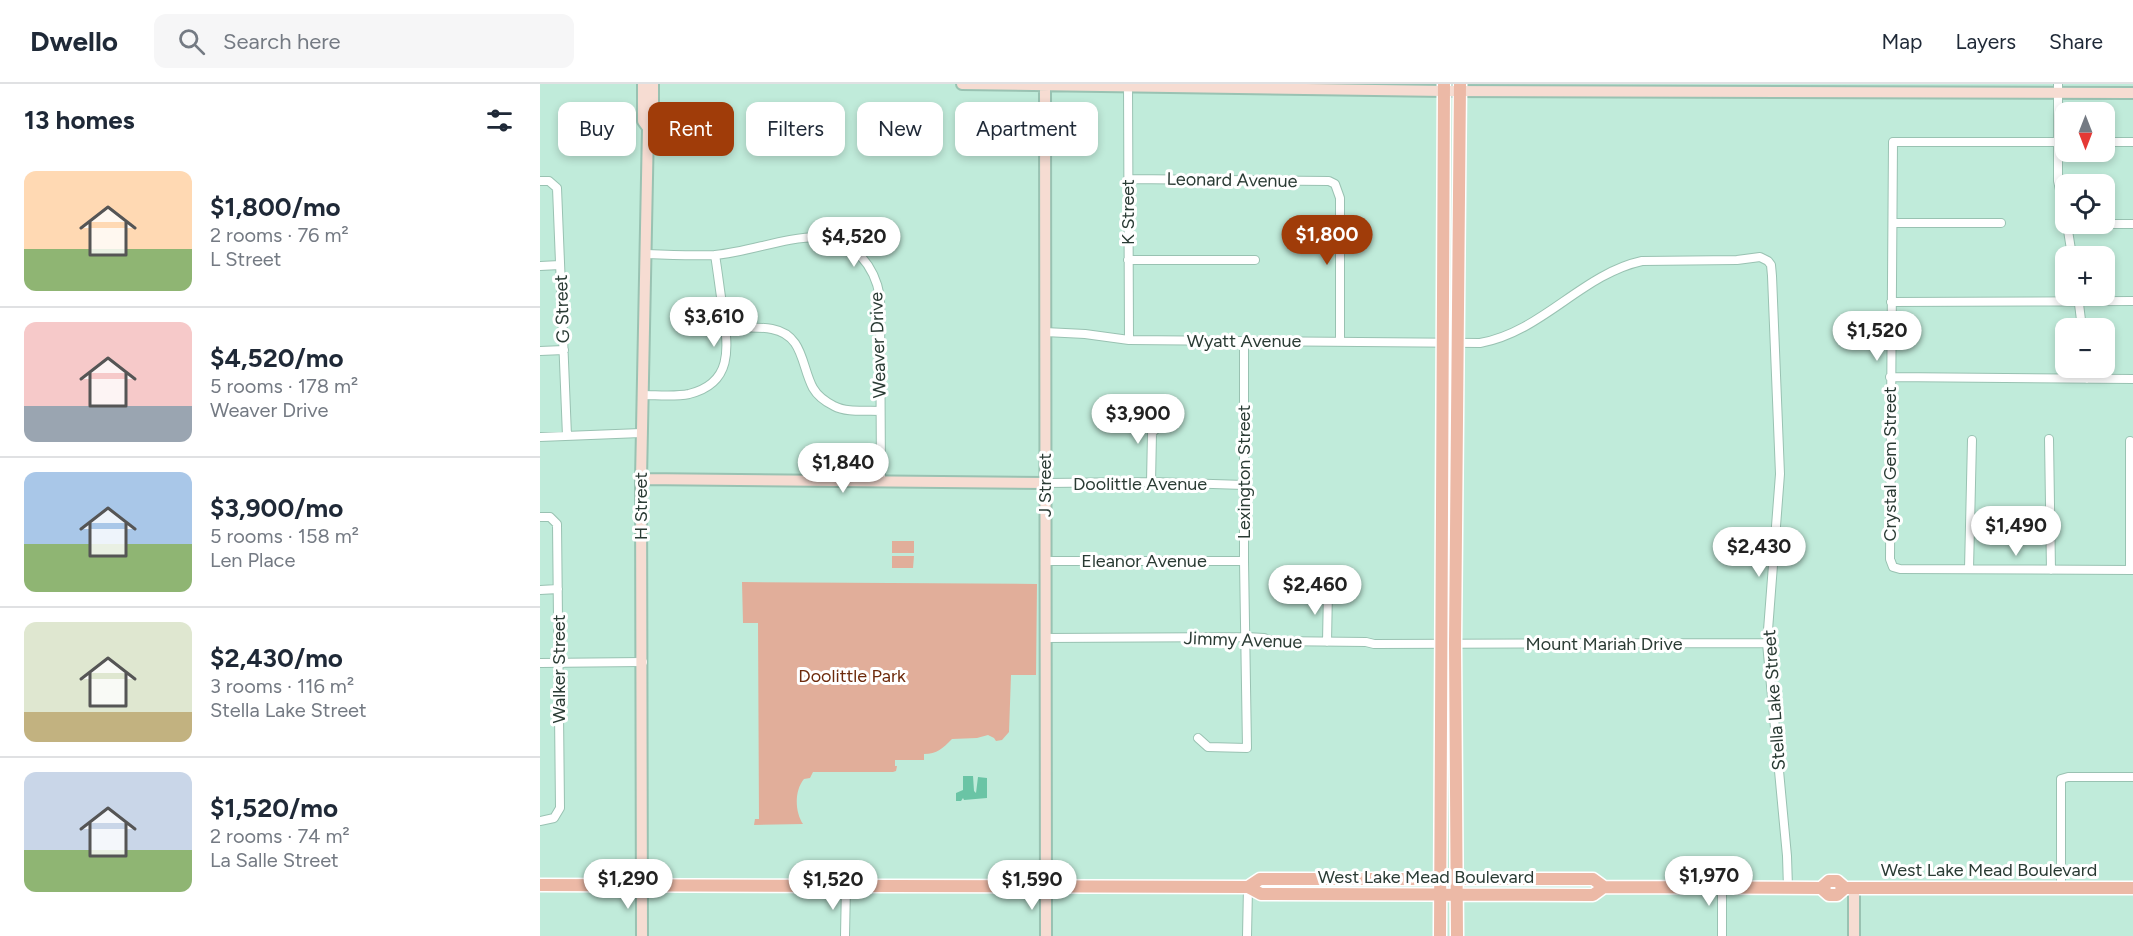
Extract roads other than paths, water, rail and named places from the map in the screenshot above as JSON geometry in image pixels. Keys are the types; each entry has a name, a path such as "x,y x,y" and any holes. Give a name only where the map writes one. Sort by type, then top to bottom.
{"main road":[{"path":"1452,88 1458,343 1455,644 1457,936"},
{"path":"1440,936 1443,343 1452,88"},
{"path":"1441,701 1448,711 1449,734 1452,742 1456,744"},
{"name":"West Lake Mead Boulevard","path":"540,885 1248,886 1260,879 1593,879 1604,887 1821,888 1829,895 1837,895 1849,888 2133,888"},
{"path":"1302,894 1311,887 1326,887 1332,880"},
{"name":"West Lake Mead Boulevard","path":"1248,886 1261,894 1440,895 1593,895 1604,887"}],"street":[{"name":"H Street","path":"642,936 641,433 648,128 643,121 643,84"},
{"name":"H Street","path":"653,84 653,102"},
{"path":"962,84 1238,86 1316,89 2058,89 2133,93"},
{"path":"1316,89 1336,84"},
{"name":"J Street","path":"1045,85 1046,936"},
{"name":"K Street","path":"1128,86 1129,340"},
{"name":"Crystal Gem Street","path":"1969,569 1895,569 1890,559 1893,141 2055,142"},
{"path":"2115,142 2133,142"},
{"name":"Leonard Avenue","path":"1128,179 1329,181 1335,184 1340,198 1340,342"},
{"name":"G Street","path":"540,181 549,181 557,188 567,436"},
{"path":"1893,223 2001,223"},
{"path":"2115,224 2133,224"},
{"name":"Weaver Drive","path":"646,254 716,255 820,237 841,242 858,253 870,268 880,297 880,480"},
{"path":"642,395 686,394 706,388 714,382 724,367 727,351 716,255"},
{"name":"Wyatt Avenue","path":"1046,332 1129,340 1480,343 1518,332 1611,272 1629,264 1642,261 1737,260 1760,257 1768,261"},
{"path":"1128,260 1255,260"},
{"name":"Stella Lake Street","path":"1768,261 1772,276 1780,474 1767,643 1788,888"},
{"path":"540,266 560,265"},
{"path":"1891,302 2055,298"},
{"path":"2115,300 2133,301"},
{"path":"725,328 773,329 782,333 798,348 812,387 818,394 834,406 844,409 880,411"},
{"name":"Lexington Street","path":"1198,738 1208,747 1247,748 1244,341"},
{"path":"540,351 564,350"},
{"path":"1890,377 2133,379"},
{"path":"1151,482 1152,433 1164,421"},
{"path":"540,437 641,433"},
{"path":"2049,439 2051,570"},
{"path":"1972,440 1969,569 2051,570 2131,570 2130,441"},
{"name":"Doolittle Avenue","path":"641,479 1151,482 1244,485"},
{"name":"Walker Street","path":"540,517 550,517 557,524 560,808 554,818 540,821"},
{"name":"Eleanor Avenue","path":"1045,561 1244,561"},
{"path":"540,590 558,590"},
{"path":"1327,642 1328,590"},
{"name":"Jimmy Avenue","path":"1045,638 1246,637 1272,641 1441,644"},
{"name":"Mount Mariah Drive","path":"1441,644 1767,643"},
{"path":"540,663 643,662"},
{"path":"2061,888 2061,779 2068,777 2133,777"},
{"path":"845,936 846,885"},
{"path":"1247,936 1248,886"},
{"path":"1722,887 1722,936"},
{"path":"1849,888 1854,936"}],"park label":[{"name":"Doolittle Park","path":"852,676"}]}
